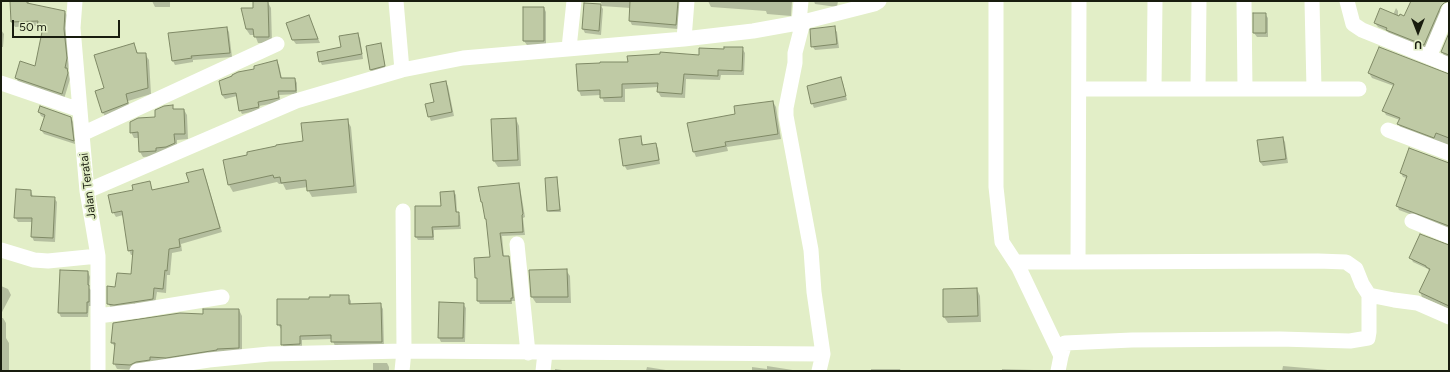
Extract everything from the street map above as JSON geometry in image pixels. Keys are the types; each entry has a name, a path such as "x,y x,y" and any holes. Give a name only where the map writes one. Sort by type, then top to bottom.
{"street":[{"name":"Jalan Teratai","path":"75,1 73,28 87,191 98,256 98,371"},
{"path":"396,1 402,70"},
{"path":"570,48 574,1"},
{"path":"684,39 687,1"},
{"path":"801,1 801,22 786,108 786,116 811,250 814,292 823,354 820,371"},
{"path":"87,191 296,101 402,70 463,58 684,39 753,31 801,22 874,4 879,1"},
{"path":"996,1 996,187 1002,242 1019,268 1061,356"},
{"path":"1078,262 1079,1"},
{"path":"1154,1 1154,89"},
{"path":"1198,89 1199,1"},
{"path":"1244,1 1245,89"},
{"path":"1312,1 1314,89"},
{"path":"1347,1 1352,24 1362,30 1449,65"},
{"path":"1429,57 1449,10"},
{"path":"82,134 277,44"},
{"path":"1,83 80,110"},
{"path":"1079,89 1359,89"},
{"path":"1388,130 1449,153"},
{"path":"402,371 404,351 403,211"},
{"path":"1412,221 1449,236"},
{"path":"517,244 528,353"},
{"path":"1,250 34,260 48,261 98,256"},
{"path":"1015,262 1346,262 1356,270 1369,295 1368,338 1350,341 1280,339 1065,342 1058,371"},
{"path":"1369,295 1417,303 1449,318"},
{"path":"98,316 222,297"},
{"path":"137,371 261,354 404,351 823,354"},
{"path":"543,371 545,353"}],"building":[{"path":"10,1 27,1 27,3 65,11 64,29 67,58 65,68 67,68 68,73 62,94 15,78 20,61 35,66 43,27 37,26 38,21 11,22"},
{"path":"253,1 268,1 269,37 254,37 253,29 246,29 241,8 253,8"},
{"path":"630,1 678,1 676,25 629,21"},
{"path":"1411,1 1449,1 1441,6 1424,45 1386,30 1387,28 1374,23 1380,8 1399,16 1400,14 1404,16"},
{"path":"584,3 601,4 599,31 582,29"},
{"path":"523,7 544,7 544,41 523,41"},
{"path":"1253,13 1266,13 1266,33 1253,33"},
{"path":"309,15 318,39 292,40 286,23"},
{"path":"835,26 837,44 811,47 810,29"},
{"path":"227,27 230,53 191,56 192,58 172,61 168,33"},
{"path":"358,33 362,54 319,62 317,52 341,47 339,36"},
{"path":"1449,33 1449,55 1441,52"},
{"path":"134,43 137,53 146,53 148,88 126,94 128,103 102,113 95,91 104,88 94,55"},
{"path":"381,43 385,66 370,70 366,46"},
{"path":"724,47 743,47 742,71 718,70 718,76 684,74 682,94 657,92 658,83 622,84 622,97 600,98 600,90 578,91 576,64 628,62 627,56 660,54 660,52 699,55 699,48 724,49"},
{"path":"1379,47 1449,74 1449,138 1436,133 1434,138 1397,124 1400,118 1382,111 1394,84 1368,73"},
{"path":"277,60 281,78 295,78 296,91 278,91 279,98 258,102 259,107 239,111 236,93 222,95 219,81 238,72 254,69 254,66"},
{"path":"841,77 846,96 811,104 807,86"},
{"path":"446,81 452,112 428,117 425,104 434,102 430,84"},
{"path":"773,101 778,134 725,142 726,146 693,152 687,123 735,114 734,106"},
{"path":"173,105 173,109 184,109 185,134 174,134 175,143 166,147 156,148 156,151 139,152 138,132 130,133 130,122 138,118 155,117 155,110 164,106"},
{"path":"40,106 71,117 74,141 40,130 45,115 38,112"},
{"path":"516,118 518,160 493,161 491,119"},
{"path":"348,119 354,186 307,191 306,180 281,183 280,177 274,178 273,175 228,185 223,160 247,155 247,152 276,145 303,141 301,123"},
{"path":"641,136 642,145 656,143 659,160 623,166 619,139"},
{"path":"1283,137 1286,159 1260,162 1257,140"},
{"path":"1409,148 1449,163 1449,226 1396,206 1407,176 1400,173"},
{"path":"203,169 220,228 179,239 180,247 169,249 167,271 165,270 163,289 154,288 153,299 114,305 107,304 107,286 115,287 117,273 131,274 133,250 128,251 122,211 112,213 108,195 133,190 132,185 150,181 152,190 189,182 186,173"},
{"path":"557,177 560,210 547,211 545,178"},
{"path":"519,183 523,214 523,232 500,233 503,256 509,256 513,298 511,298 511,301 477,301 477,278 475,278 474,258 490,257 486,219 478,187"},
{"path":"16,189 31,190 31,196 55,197 53,238 31,237 32,218 14,218"},
{"path":"454,191 456,212 459,212 459,226 432,227 433,237 415,237 415,206 441,206 440,192"},
{"path":"1420,234 1449,245 1449,306 1419,292 1430,269 1409,258"},
{"path":"567,269 568,297 531,297 529,270"},
{"path":"60,270 88,271 89,302 87,302 87,313 58,313"},
{"path":"977,288 978,316 943,317 943,289"},
{"path":"330,295 349,295 349,304 381,303 382,342 331,342 331,335 300,336 300,344 281,345 281,325 277,325 277,299 309,299 309,297 330,297"},
{"path":"439,302 464,303 463,338 438,338"},
{"path":"203,309 239,309 239,348 217,349 166,358 150,357 150,360 136,362 130,365 113,364 115,343 111,343 113,323 180,313 203,314"}]}
